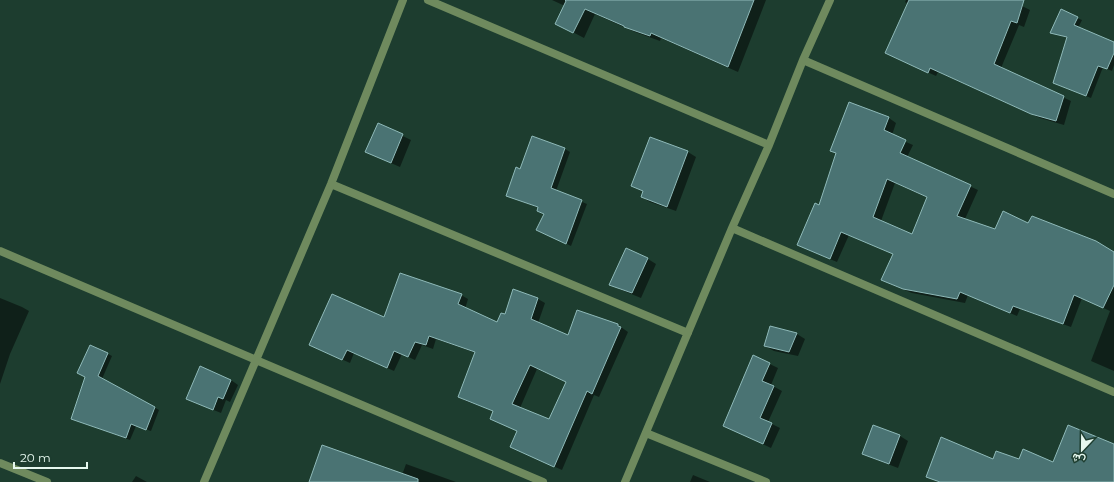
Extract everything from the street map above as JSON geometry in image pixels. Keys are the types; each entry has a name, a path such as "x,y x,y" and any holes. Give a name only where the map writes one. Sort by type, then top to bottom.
{"street":[{"path":"204,482 331,184 403,0"},
{"path":"428,0 769,145"},
{"path":"625,482 732,228 769,145 803,60 830,0"},
{"path":"803,60 1114,194"},
{"path":"331,184 688,333"},
{"path":"732,228 1114,392"},
{"path":"0,251 543,482"},
{"path":"646,432 766,482"},
{"path":"0,463 47,482"}],"building":[{"path":"565,0 754,0 728,67 651,33 650,36 624,27 585,9 573,33 555,24 566,1"},
{"path":"909,0 1024,0 1017,23 1011,21 994,64 1064,96 1056,121 1031,114 930,68 928,73 885,53"},
{"path":"1061,9 1078,17 1074,25 1114,42 1114,53 1107,69 1098,66 1086,96 1053,83 1067,37 1050,33"},
{"path":"849,102 889,117 884,130 906,140 900,153 971,185 957,216 995,229 1003,211 1028,223 1032,216 1096,241 1114,252 1114,285 1103,308 1074,295 1063,324 1013,306 1010,313 960,292 957,299 903,289 881,280 893,254 841,232 830,259 797,245 815,203 819,205 836,153 830,151","holes":["887,179 927,197 912,234 873,217"]},
{"path":"378,123 403,134 391,163 365,152"},
{"path":"532,136 565,148 551,188 582,200 566,244 536,230 544,214 537,211 538,207 506,196 516,167 520,169"},
{"path":"650,137 688,151 667,207 641,197 643,191 631,186"},
{"path":"626,248 648,258 632,293 609,285"},
{"path":"400,273 462,294 458,304 497,322 501,313 505,314 513,289 538,298 531,319 568,335 577,310 618,324 618,326 621,327 592,394 587,391 554,467 510,447 517,431 490,419 493,411 458,397 475,352 429,336 426,345 415,342 408,357 394,351 387,368 347,350 342,360 309,345 332,294 384,317","holes":["530,365 566,382 549,419 512,404"]},
{"path":"770,326 797,333 789,352 764,346"},
{"path":"90,345 108,353 98,376 155,407 146,430 131,424 126,438 71,419 85,377 77,373"},
{"path":"753,355 770,363 762,381 774,386 760,418 772,423 763,444 723,426"},
{"path":"200,366 231,380 223,399 218,397 213,410 186,399"},
{"path":"873,425 900,435 889,464 862,454"},
{"path":"1068,425 1114,444 1114,482 940,482 926,477 941,437 993,459 996,451 1019,459 1023,449 1053,462"},
{"path":"322,445 418,479 418,482 309,482"}]}
